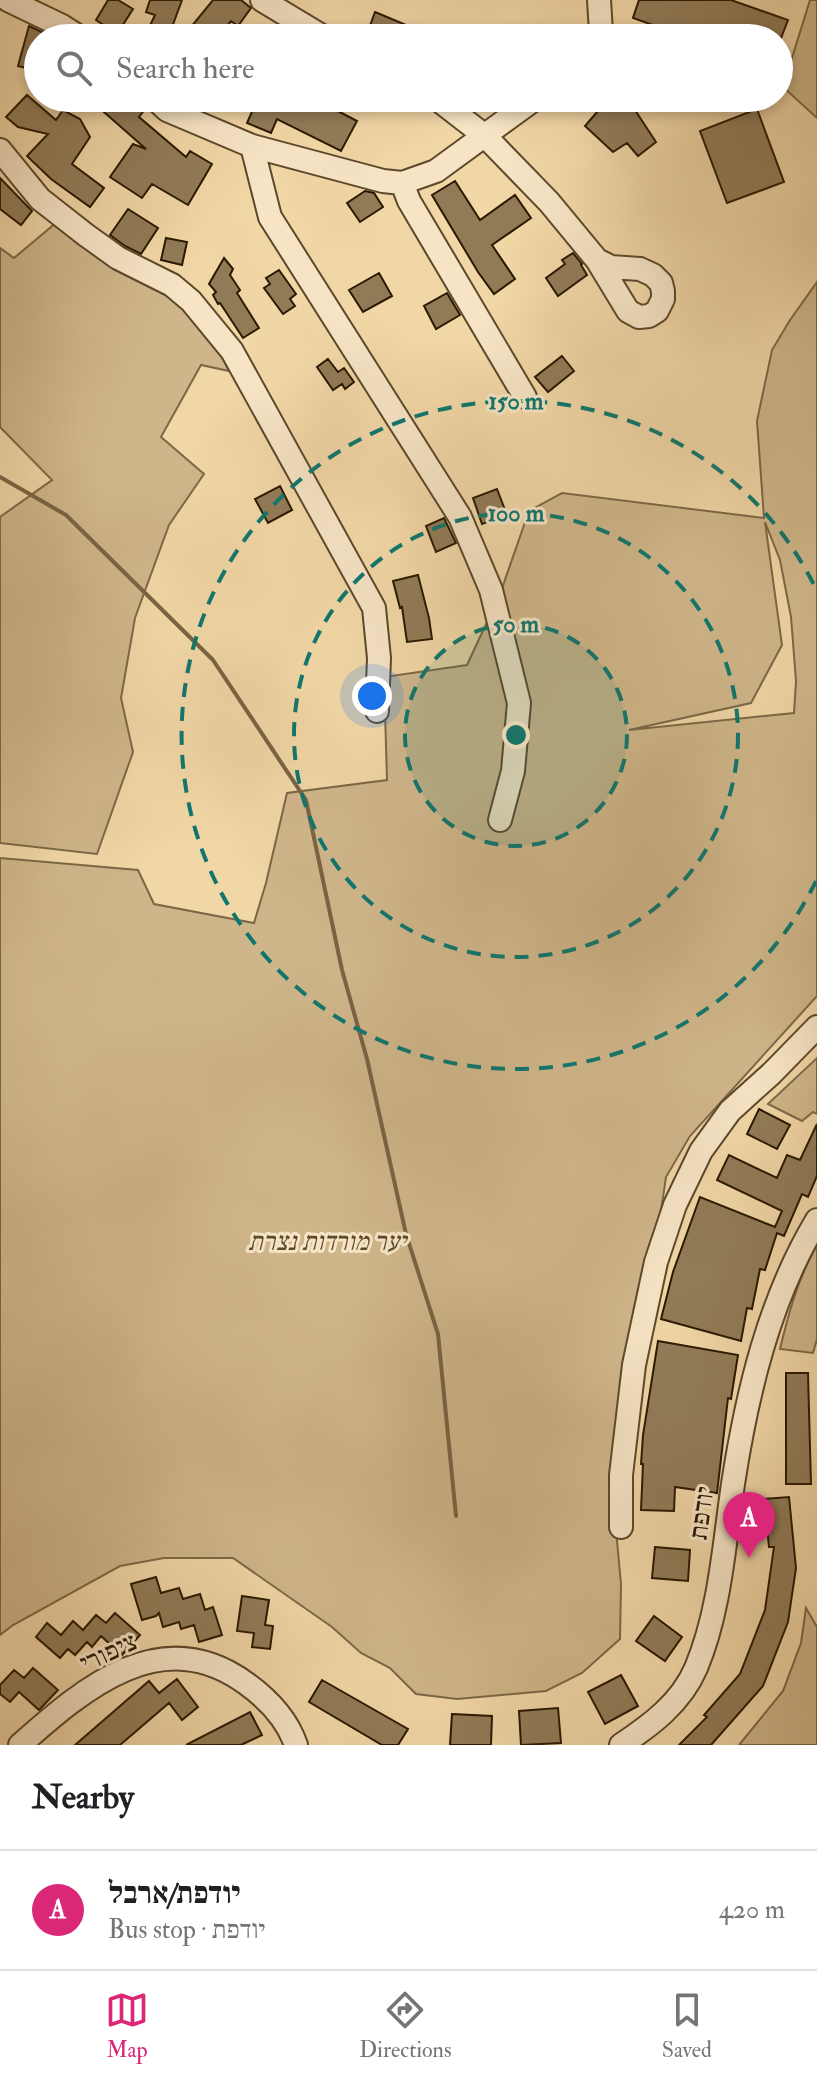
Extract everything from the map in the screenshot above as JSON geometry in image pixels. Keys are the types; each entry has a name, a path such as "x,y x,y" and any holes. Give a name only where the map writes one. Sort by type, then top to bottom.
{"street":[{"path":"8,0 58,24"},
{"path":"262,0 302,24"},
{"path":"599,0 600,24"},
{"path":"172,112 252,146 383,181 402,183 436,171 517,112"},
{"path":"454,112 485,136 549,202 597,260"},
{"path":"252,146 270,217 460,517 491,590 519,703 513,771 500,820"},
{"path":"0,150 40,199 118,258 172,285 191,301 232,351 374,608 379,658 377,711"},
{"path":"402,183 409,201 525,397"},
{"path":"621,1527 621,1475 634,1365 656,1262 675,1205 701,1151 730,1111 817,1027"},
{"name":"יודפת","path":"621,1745 650,1726 674,1703 695,1670 716,1601 734,1481 767,1330 805,1240 817,1220"},
{"name":"ציפורי","path":"20,1745 86,1691 115,1673 137,1663 186,1659 213,1665 236,1675 260,1693 281,1714 296,1745"}],"green space":[{"path":"810,0 817,0 817,118 793,96 793,55"},
{"path":"57,222 189,289 229,371 201,365 161,437 204,474 169,525 135,618 121,698 133,752 97,854 0,843 0,517 52,480 0,427 0,248 14,258"},
{"name":"יער מורדות נצרת","path":"817,282 817,996 690,1136 666,1177 615,1519 621,1584 620,1639 582,1673 546,1691 457,1699 416,1694 390,1668 361,1653 332,1627 233,1558 164,1558 120,1566 0,1635 0,858 138,870 154,904 254,923 287,793 387,780 384,677 467,665 500,594 529,511 562,493 764,518 757,421 772,350","holes":["765,522 780,560 791,617 796,681 794,713 629,730 751,703 782,645"]},
{"path":"817,1058 817,1114 813,1112 802,1121 768,1104"},
{"path":"817,1245 817,1339 813,1353 780,1349 799,1283"},
{"path":"806,1608 817,1627 817,1745 739,1745 783,1691 801,1643"}],"building":[{"path":"108,0 118,0 133,9 123,24 102,24 96,20"},
{"path":"150,0 182,0 173,24 151,24 155,15 146,12"},
{"path":"213,0 241,0 251,8 239,24 231,21 229,24 193,24"},
{"path":"639,0 731,0 788,20 786,24 650,24 633,18"},
{"path":"375,12 404,24 371,24"},
{"path":"24,44 24,68 18,66"},
{"path":"24,98 24,112 47,112 56,120 62,112 67,112 80,119 90,137 72,164 104,188 90,207 51,179 27,156 48,134 18,127 6,117"},
{"path":"104,112 143,112 139,117 186,157 190,151 212,164 188,205 152,184 142,198 110,177 133,144 146,149"},
{"path":"252,112 340,112 357,121 341,151 277,119 271,133 247,123"},
{"path":"597,112 636,112 656,142 638,156 627,143 613,152 585,126"},
{"path":"749,112 758,112 784,182 727,203 700,131"},
{"path":"0,178 32,211 21,225 0,209"},
{"path":"455,181 480,220 515,195 531,218 492,245 515,279 494,294 432,195"},
{"path":"365,191 374,193 383,207 360,222 347,203"},
{"path":"128,209 158,228 141,254 110,235"},
{"path":"166,238 187,242 182,265 161,260"},
{"path":"573,253 587,275 558,296 546,278 565,264 562,260"},
{"path":"224,258 233,269 230,275 240,290 237,293 259,328 243,338 218,304 213,295 216,292 209,284"},
{"path":"279,270 296,294 290,299 295,306 283,314 264,288 270,284 266,278"},
{"path":"379,273 392,296 363,312 349,290"},
{"path":"447,293 460,315 436,329 424,306"},
{"path":"562,356 574,371 548,392 535,377"},
{"path":"328,359 338,372 344,368 354,382 345,389 342,384 333,390 317,367"},
{"path":"280,486 292,510 268,523 255,499"},
{"path":"497,489 507,515 482,524 473,498"},
{"path":"444,518 456,543 436,552 426,526"},
{"path":"418,575 432,639 407,642 402,607 393,581"},
{"path":"759,1109 790,1125 777,1149 747,1134"},
{"path":"817,1124 817,1176 808,1197 802,1194 784,1236 777,1233 765,1270 760,1269 752,1309 747,1308 741,1341 661,1319 673,1272 700,1197 775,1227 782,1211 717,1180 729,1155 777,1178 787,1155 800,1160"},
{"path":"658,1341 738,1355 731,1399 728,1398 717,1493 675,1487 674,1511 641,1510 643,1435"},
{"path":"786,1373 808,1373 811,1484 786,1484"},
{"path":"789,1497 796,1568 788,1622 763,1686 711,1745 679,1745 707,1717 704,1715 740,1674 765,1610 774,1547 769,1547 764,1499"},
{"path":"655,1547 690,1550 688,1581 652,1578"},
{"path":"156,1577 161,1593 179,1588 183,1599 200,1594 205,1610 213,1607 222,1635 199,1642 194,1625 181,1629 179,1622 163,1627 159,1613 142,1620 131,1584"},
{"path":"242,1596 269,1600 265,1625 273,1626 270,1649 252,1647 254,1633 237,1631"},
{"path":"115,1613 140,1635 122,1655 101,1636 92,1647 87,1642 75,1655 68,1649 60,1658 36,1637 47,1623 61,1635 73,1621 83,1630 96,1615 106,1623"},
{"path":"654,1616 682,1637 665,1661 636,1641"},
{"path":"33,1668 58,1690 39,1710 19,1692 10,1702 0,1694 0,1685 14,1670 24,1678"},
{"path":"621,1675 638,1706 605,1724 588,1692"},
{"path":"177,1679 198,1707 182,1720 169,1703 120,1745 75,1745 149,1681 159,1693"},
{"path":"322,1680 408,1729 398,1745 382,1745 309,1702"},
{"path":"558,1708 561,1743 521,1745 519,1711"},
{"path":"250,1712 262,1735 241,1745 186,1745"},
{"path":"452,1714 492,1716 491,1745 450,1745"}],"waterway":[{"path":"0,477 66,515 213,660 306,800 342,970 367,1059 406,1234 438,1334 456,1516"}],"place":[{"name":"יודפת/ארבל","path":"749,1558"}]}
